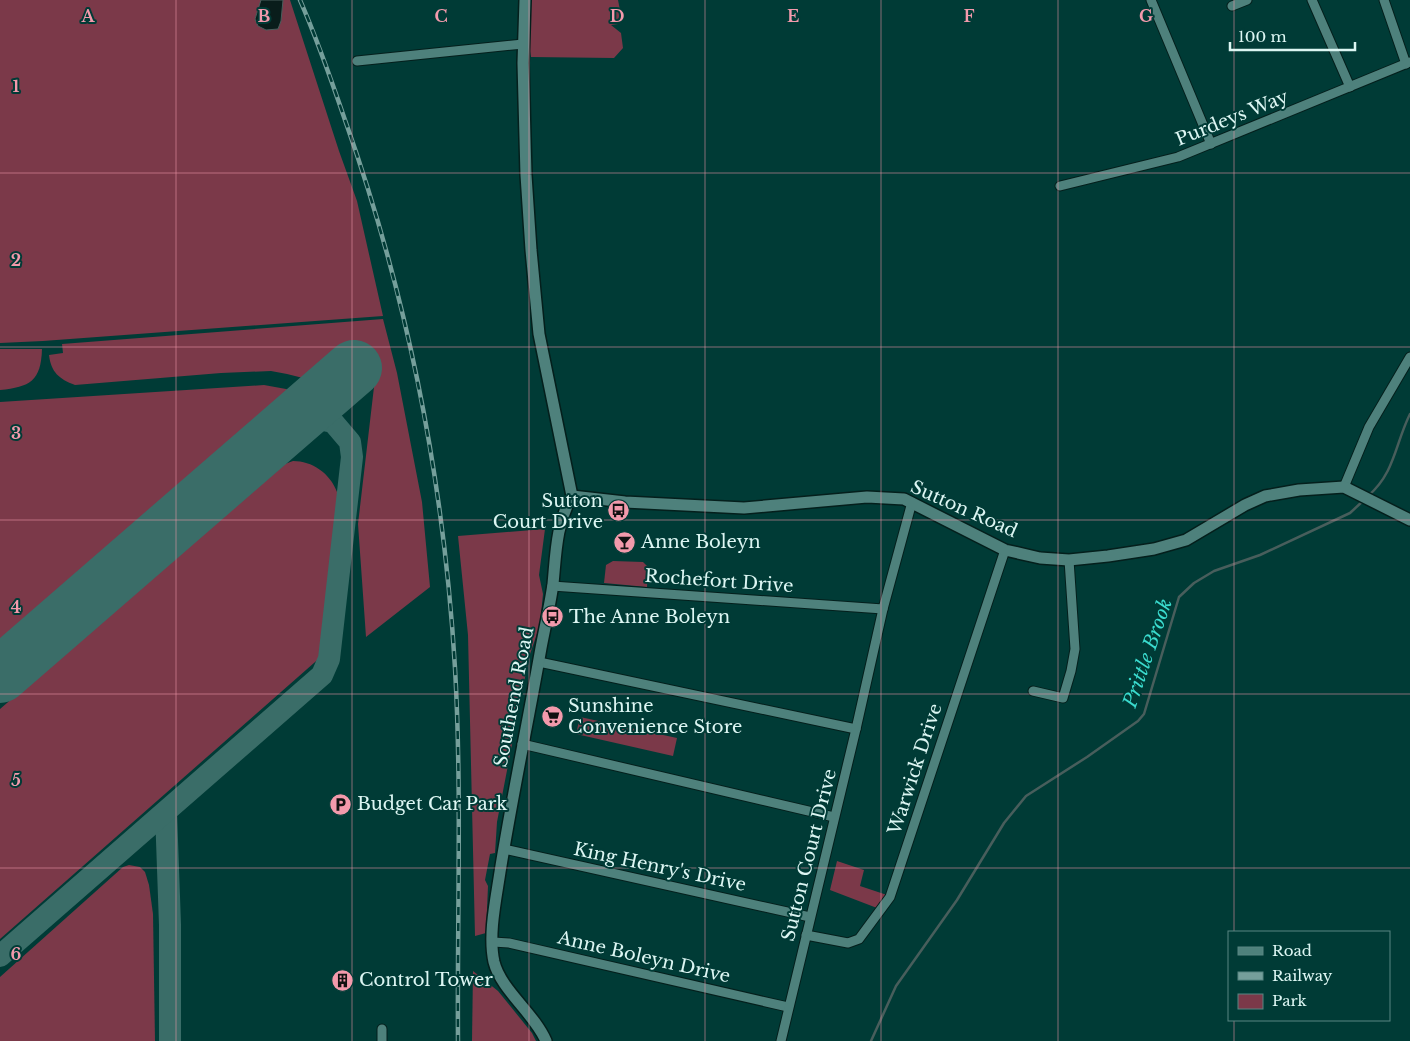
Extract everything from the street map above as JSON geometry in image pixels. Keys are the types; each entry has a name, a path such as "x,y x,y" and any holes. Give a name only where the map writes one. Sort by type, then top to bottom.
{"street":[{"path":"525,0 523,44 526,175 539,334 572,496"},
{"path":"1151,0 1211,144"},
{"path":"1232,6 1247,0"},
{"path":"1312,0 1350,87"},
{"path":"1384,0 1408,63"},
{"path":"357,61 523,44"},
{"name":"Purdeys Way","path":"1060,186 1178,157 1408,63"},
{"path":"1410,357 1369,427 1344,487 1410,520"},
{"name":"Sutton Road","path":"572,496 625,502 744,508 867,497 889,497 912,502 1005,550 1040,558 1068,560 1154,549 1186,540 1244,505 1265,496 1299,490 1344,487"},
{"name":"Southend Road","path":"546,1041 537,1024 500,978 494,962 494,914 522,744 552,586 559,528 564,510 572,496"},
{"name":"Sutton Court Drive","path":"781,1041 883,609 912,502"},
{"name":"Warwick Drive","path":"806,935 848,943 859,939 890,897 1005,550"},
{"path":"1033,690 1063,698 1071,671 1075,649 1068,560"},
{"name":"Rochefort Drive","path":"552,586 883,609"},
{"path":"539,662 856,729"},
{"path":"522,744 834,816"},
{"name":"King Henry's Drive","path":"504,849 810,917"},
{"name":"Anne Boleyn Drive","path":"493,942 509,943 788,1007"},
{"path":"382,1029 382,1041"}],"green space":[{"path":"0,0 290,0 357,201 383,316 0,343"},
{"path":"531,0 618,0 621,15 618,24 611,25 621,33 623,48 614,58 531,57 529,45"},
{"path":"383,319 397,373 422,502 430,587 366,637 358,524 374,387 345,352 322,362 307,379 271,371 221,373 75,385 57,374 52,366 49,355 63,353 62,344"},
{"path":"0,349 42,349 39,368 32,380 19,387 0,390"},
{"path":"264,385 286,389 295,393 0,648 0,402"},
{"path":"293,461 307,463 325,474 334,485 339,500 339,524 323,655 0,939 0,709 285,464"},
{"path":"545,529 539,575 543,594 540,625 529,657 497,822 495,853 490,854 485,880 488,886 486,933 475,936 468,635 458,536"},
{"path":"613,561 643,562 648,567 647,587 604,583 606,565"},
{"path":"580,717 677,738 673,756 576,734"},
{"path":"837,861 864,870 860,886 887,895 877,908 830,890"},
{"path":"129,865 140,867 145,872 149,885 153,914 155,1041 0,1041 0,977 123,867"},
{"path":"473,971 498,991 532,1033 536,1041 472,1041"}],"water":[{"path":"261,0 283,0 281,21 278,29 266,30 258,26 255,19"}],"waterway":[{"name":"Prittle Brook","path":"1368,496 1384,478 1394,458 1410,414"},
{"name":"Prittle Brook","path":"871,1041 896,986 957,900 1004,823 1026,796 1087,757 1138,721 1144,714 1179,597 1194,583 1214,571 1260,555 1350,513 1364,500"}],"taxiway":[{"path":"0,956 322,675 329,659 352,457 350,442 333,422 306,419 286,428"},
{"path":"166,812 170,925 170,1041"}],"runway":[{"path":"0,675 354,368"}],"railway":[{"path":"300,0 345,120 387,253 404,321 432,459 450,598 455,668 459,808 458,1041"}],"place":[{"name":"Sutton Court Drive","path":"619,511"},
{"name":"Anne Boleyn","path":"625,542"},
{"name":"The Anne Boleyn","path":"553,617"},
{"name":"Sunshine Convenience Store","path":"552,716"},
{"name":"Budget Car Park","path":"341,804"},
{"name":"Control Tower","path":"343,980"}]}
